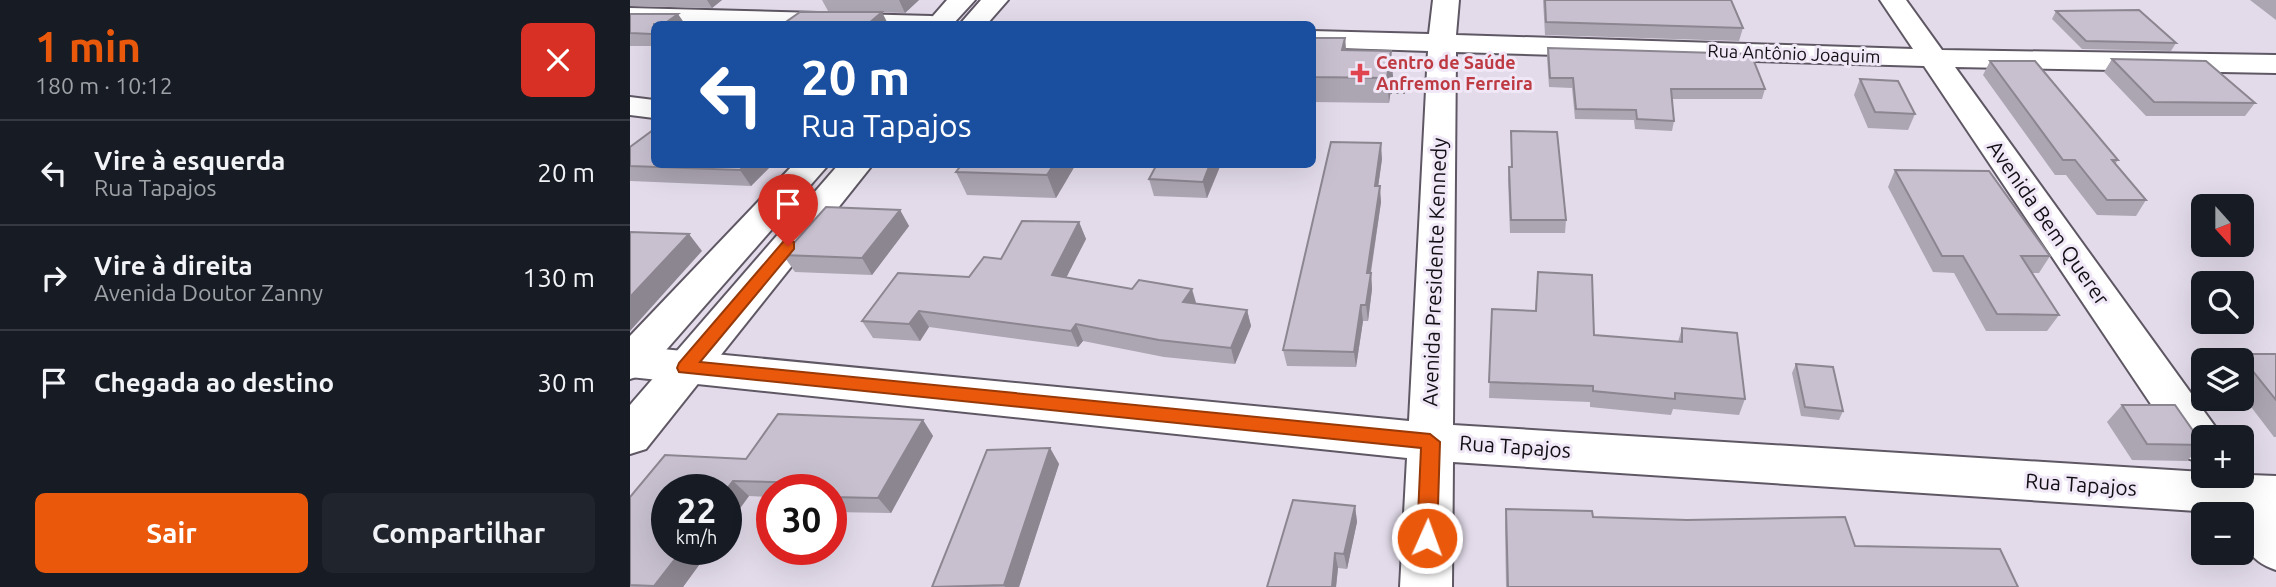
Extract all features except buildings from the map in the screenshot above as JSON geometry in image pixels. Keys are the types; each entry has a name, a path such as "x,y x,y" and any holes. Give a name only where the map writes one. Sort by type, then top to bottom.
{"street":[{"path":"942,21 962,0"},
{"path":"976,21 995,0"},
{"name":"Avenida Presidente Kennedy","path":"1426,587 1442,43 1447,0"},
{"name":"Avenida Bem Querer","path":"1893,0 2191,428"},
{"path":"630,16 818,21"},
{"name":"Rua Antônio Joaquim","path":"1316,39 1932,58 2276,64"},
{"path":"630,106 651,109"},
{"path":"630,362 809,168"},
{"path":"630,436 854,168"},
{"name":"Rua Tapajos","path":"630,362 1430,442 2246,490"},
{"path":"2246,490 2276,548"}],"place":[{"name":"Centro de Saúde Anfremon Ferreira","path":"1360,73"}],"route":[{"path":"788,246 685,368 1430,442 1427,538"}]}
